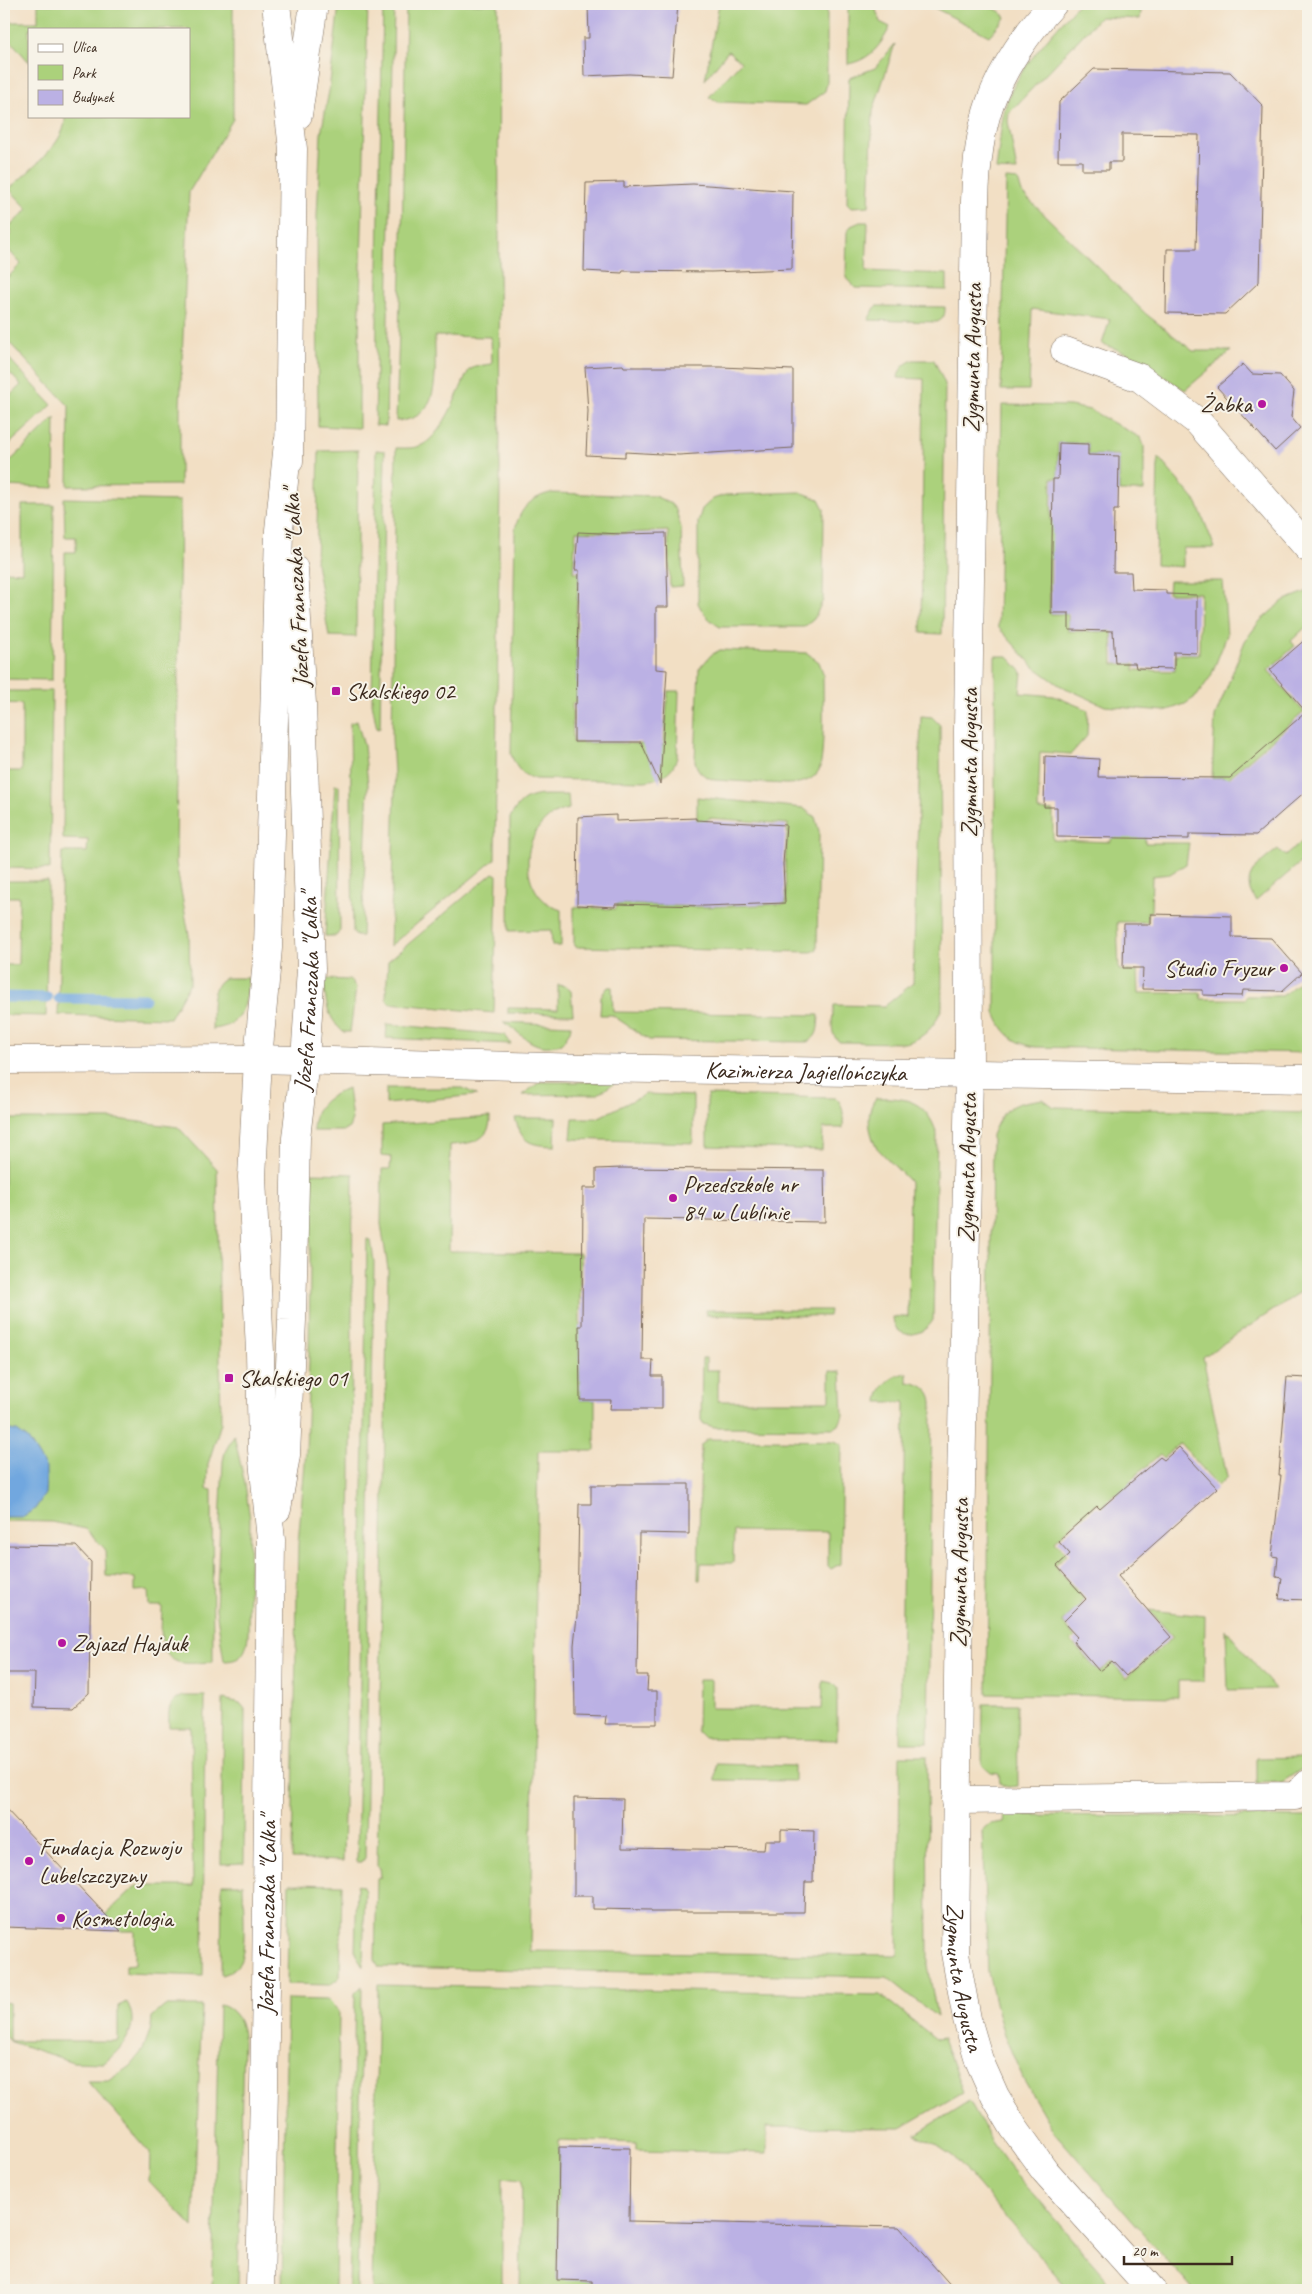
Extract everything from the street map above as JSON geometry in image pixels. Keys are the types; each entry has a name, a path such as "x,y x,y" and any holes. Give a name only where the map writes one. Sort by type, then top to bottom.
{"street":[{"name":"Józefa Franczaka \"Lalka\"","path":"276,4 293,149"},
{"name":"Józefa Franczaka \"Lalka\"","path":"272,1540 286,1455 292,1320 296,1138 305,1060 311,938 302,704 288,443 293,149 314,4"},
{"name":"Zygmunta Augusta","path":"1053,4 1029,30 990,103 977,157 971,351 968,730 969,1074 956,1800 956,1952 967,2019 978,2060 995,2096 1014,2128 1046,2172 1152,2290"},
{"path":"1065,351 1140,378 1198,422 1308,548"},
{"name":"Józefa Franczaka \"Lalka\"","path":"260,2290 272,1540 262,1450 260,1352 252,1204 258,1059 268,948 279,530 288,443"},
{"name":"Kazimierza Jagiellończyka","path":"4,1060 258,1059 586,1068 1308,1079"},
{"path":"956,1800 1295,1796 1308,1784"}],"green space":[{"path":"38,4 233,4 233,119 189,192 180,407 180,485 68,486 69,406 4,337 4,281 21,264 4,245 4,241 12,233 8,228 28,209 9,189 45,156 53,146 60,136 65,118 190,118 190,28 28,28 28,61 4,33 4,22 38,22"},
{"path":"339,4 368,4 359,341 359,428 318,426 317,216 321,134 329,91"},
{"path":"383,4 394,4 386,426 375,425"},
{"path":"406,4 498,4 500,481 495,859 390,946 395,792 392,737 396,448 417,447 432,438 445,420 469,370 477,366 492,364 491,337 435,336 435,377 429,402 422,412 411,418 396,421 402,242"},
{"path":"719,4 827,4 827,83 825,91 806,105 719,102 709,97 741,62 728,51 705,80"},
{"path":"848,4 880,4 876,10 880,22 890,27 882,41 868,56 848,64"},
{"path":"927,4 971,4 983,6 1001,12 1005,18 989,36"},
{"path":"1078,4 1142,4 1140,19 1100,17 1009,113 1008,121 1017,171 996,170 1003,116 1010,94 1026,66"},
{"path":"895,44 873,111 869,206 851,207 847,203 849,78 875,68"},
{"path":"1006,179 1018,180 1022,193 1146,314 1193,351 1231,351 1185,390 1127,353 1102,344 1110,319 1032,309 1029,390 1001,390"},
{"path":"860,222 868,222 866,271 947,274 947,290 855,288 846,278 847,232 851,226"},
{"path":"876,306 945,307 945,310 943,318 937,322 868,320"},
{"path":"5,354 52,405 4,449 4,401 21,385 4,367"},
{"path":"913,360 934,360 945,384 942,634 921,633 924,379 898,378 902,367"},
{"path":"1002,405 1070,406 1090,410 1141,438 1144,446 1144,491 1119,491 1119,455 1088,455 1088,443 1058,443 1058,478 1052,478 1051,521 1057,522 1056,558 1050,559 1050,614 1068,614 1068,631 1112,632 1113,664 1134,664 1134,670 1175,671 1176,654 1199,654 1200,593 1168,593 1169,581 1223,581 1227,635 1211,676 1197,696 1185,704 1165,711 1105,706 1059,685 1034,667 998,627"},
{"path":"55,418 54,488 4,486 4,467"},
{"path":"358,450 356,637 329,636 316,563 319,451"},
{"path":"376,450 385,451 380,728 377,729 372,703"},
{"path":"1158,457 1197,503 1215,548 1183,548 1183,567 1156,565"},
{"path":"800,492 819,499 824,509 823,600 814,619 804,627 720,627 707,616 698,603 698,522 702,509 713,499 725,495"},
{"path":"550,493 655,496 671,504 676,510 681,528 683,586 670,587 668,531 623,533 576,531 573,572 579,572 576,618 577,703 572,703 573,743 664,745 668,691 679,691 677,757 669,771 656,779 645,781 535,779 520,770 511,754 515,530 519,516 526,506 537,498"},
{"path":"64,498 180,501 176,863 189,935 190,983 170,1018 58,1015 62,852 87,852 88,840 63,839 65,552 76,552 76,537 65,537"},
{"path":"22,505 54,505 52,680 4,679 4,571 22,572"},
{"path":"1308,591 1308,625 1291,641 1295,646 1268,670 1304,712 1226,780 1223,777 1212,778 1215,717 1245,641 1259,622 1283,601"},
{"path":"720,650 807,653 819,662 823,673 821,763 819,770 809,780 790,784 714,780 699,771 695,761 699,669 711,655"},
{"path":"995,656 1007,656 1022,672 1020,693 1054,696 1088,710 1087,736 1071,754 1040,752 1038,810 1053,811 1053,840 1111,842 1112,835 1145,835 1145,843 1189,843 1186,864 1170,874 1152,876 1151,912 1147,912 1148,922 1117,922 1119,970 1138,972 1139,993 1200,993 1201,999 1245,999 1246,996 1282,996 1305,977 1308,981 1308,1053 1036,1047 1016,1040 1001,1026 995,1012"},
{"path":"4,691 52,691 50,869 4,868 4,771 22,771 22,704 4,703"},
{"path":"921,716 932,717 940,725 942,1007 933,1025 923,1035 912,1041 905,1043 840,1042 836,1039 833,1030 834,1005 885,1006 913,983"},
{"path":"357,721 364,746 368,784 362,936 356,936 353,932 350,723"},
{"path":"335,785 339,785 340,931 336,936 325,936"},
{"path":"568,795 569,809 552,815 540,826 532,841 528,857 529,874 535,889 546,902 561,910 561,946 552,946 551,930 509,931 510,818 521,803 534,796"},
{"path":"697,797 803,808 815,817 819,831 817,949 812,952 576,947 574,944 574,907 616,909 617,904 701,907 786,904 785,864 788,824 709,818 703,824 697,824"},
{"path":"1305,839 1308,839 1308,856 1256,901 1249,884 1250,877 1254,871 1278,849 1285,856"},
{"path":"493,873 497,875 494,1013 389,1003 386,998 388,961"},
{"path":"4,881 48,881 46,1016 4,1015 4,965 18,965 19,897 4,897"},
{"path":"225,978 248,978 244,1005 237,1019 231,1024 212,1029 212,1000 216,987"},
{"path":"324,979 350,980 356,988 350,1032 343,1032 330,1014 326,1001"},
{"path":"558,985 565,986 571,991 573,1014 508,1013 508,1008 558,1009"},
{"path":"608,987 612,987 613,1012 819,1015 818,1027 814,1037 807,1042 649,1040 612,1015 600,1015 601,996"},
{"path":"503,1022 571,1025 570,1031 562,1043 544,1046 530,1042"},
{"path":"387,1024 505,1035 511,1044 386,1038"},
{"path":"540,1082 616,1082 598,1094 522,1095"},
{"path":"348,1088 352,1120 349,1128 343,1131 313,1131 318,1109 322,1104 333,1095"},
{"path":"386,1088 463,1088 477,1095 386,1104"},
{"path":"646,1094 693,1096 693,1143 571,1139 573,1118 597,1118"},
{"path":"707,1095 836,1098 842,1108 843,1128 823,1128 822,1150 707,1146"},
{"path":"876,1098 906,1100 914,1103 927,1114 937,1134 933,1320 923,1330 910,1334 898,1330 893,1317 908,1317 910,1182 876,1147 869,1115"},
{"path":"1043,1099 1054,1107 1308,1113 1308,1287 1203,1357 1227,1477 1218,1486 1180,1443 1164,1458 1160,1454 1129,1482 1132,1487 1120,1498 1115,1493 1101,1507 1097,1503 1055,1541 1067,1554 1054,1565 1084,1599 1080,1602 1082,1604 1062,1622 1075,1637 1071,1641 1099,1672 1112,1662 1126,1678 1173,1637 1149,1610 1205,1616 1204,1681 1178,1681 1178,1697 987,1694 992,1135 1001,1117 1010,1107 1023,1102"},
{"path":"490,1117 487,1131 478,1140 465,1144 450,1145 449,1251 580,1253 580,1400 595,1400 595,1451 538,1451 530,1951 898,1955 900,1756 927,1756 928,1965 937,2017 887,1977 379,1967 375,1960 377,1879 381,1877 380,1868 377,1866 388,1269 381,1224 382,1169 390,1169 391,1157 382,1156 382,1125"},
{"path":"515,1118 556,1118 555,1146 539,1145 528,1141 521,1133"},
{"path":"4,1119 117,1119 178,1127 217,1169 221,1423 208,1464 207,1489 212,1490 213,1662 178,1662 166,1653 161,1630 162,1606 149,1606 148,1590 135,1591 135,1578 106,1576 105,1549 86,1529 51,1522 4,1521"},
{"path":"311,1173 353,1174 351,1475 343,1861 292,1859 298,1544 306,1452 309,1359"},
{"path":"367,1239 371,1240 374,1262 365,1858 362,1862 357,1862"},
{"path":"706,1310 830,1310 829,1316 706,1315"},
{"path":"702,1358 706,1358 706,1370 718,1370 718,1401 830,1401 830,1371 841,1372 843,1415 839,1425 834,1428 714,1427 704,1424 701,1420"},
{"path":"907,1373 907,1382 924,1387 929,1393 932,1402 928,1743 900,1743 905,1402 878,1402 881,1391 887,1382 896,1376"},
{"path":"234,1435 245,1484 250,1519 248,1636 242,1655 230,1661 224,1661 216,1609 223,1461 225,1452"},
{"path":"708,1439 835,1441 842,1445 840,1564 831,1569 828,1566 828,1532 734,1531 733,1563 701,1563 700,1580 698,1580 701,1445"},
{"path":"1226,1630 1275,1689 1228,1690"},
{"path":"698,1680 711,1680 711,1708 822,1709 823,1681 832,1683 837,1688 837,1740 704,1738 697,1731"},
{"path":"184,1696 205,1696 203,1976 126,1973 126,1965 135,1964 135,1931 119,1931 105,1915 136,1886 193,1886 191,1727 169,1727 171,1704"},
{"path":"223,1699 240,1703 245,1709 244,1863 221,1864"},
{"path":"983,1704 1017,1704 1018,1786 1008,1787 1002,1785 999,1774 991,1773 982,1765"},
{"path":"1303,1732 1308,1732 1308,1765 1282,1782 1256,1783 1256,1758 1303,1757"},
{"path":"716,1764 794,1766 794,1781 715,1780"},
{"path":"1005,1815 1306,1817 1308,1815 1308,2290 1193,2290 1054,2132 1023,2079 1003,2032 988,1972 982,1831 990,1824 1004,1822"},
{"path":"222,1884 243,1884 244,1936 240,1962 232,1970 221,1975"},
{"path":"289,1884 342,1885 340,1977 330,1985 287,1984"},
{"path":"357,1885 362,1886 365,1891 363,1966 355,1953"},
{"path":"4,1931 8,1931 9,1976 4,1971"},
{"path":"378,1985 881,1995 937,2040 943,2039 963,2092 901,2128 767,2127 767,2153 636,2150 636,2143 559,2140 557,2279 592,2281 592,2290 520,2290 522,2180 502,2178 502,2290 372,2290"},
{"path":"362,1986 357,2290 349,2290 355,1993"},
{"path":"287,1999 328,2000 339,2011 335,2290 282,2290"},
{"path":"4,2002 9,2003 9,2041 4,2035"},
{"path":"127,2002 131,2011 132,2020 128,2036 118,2051 104,2063 73,2062 9,2041 118,2041 118,2006"},
{"path":"219,2005 233,2012 241,2026 243,2036 238,2290 212,2290"},
{"path":"165,2006 202,2006 193,2227 149,2181 150,2153 87,2081 108,2081 130,2066 143,2050 151,2028 152,2017"},
{"path":"969,2101 990,2139 1009,2166 1116,2290 1069,2290 954,2157 929,2140 915,2135"}],"water":[{"path":"4,1429 17,1431 28,1439 46,1468 45,1494 35,1509 22,1517 4,1517"}],"building":[{"path":"588,4 678,4 672,76 629,74 584,76 583,38 589,38"},
{"path":"1094,69 1230,72 1263,106 1259,282 1225,314 1166,313 1167,249 1196,249 1199,135 1122,134 1122,162 1109,162 1109,170 1082,170 1082,161 1058,161 1059,102"},
{"path":"624,182 624,187 693,184 793,191 792,269 711,272 623,271 622,273 584,271 586,183"},
{"name":"Żabka","path":"1243,364 1252,374 1280,375 1294,391 1291,417 1300,428 1275,451 1217,387"},
{"path":"623,365 624,367 721,367 793,370 793,448 679,455 625,452 625,457 586,455 588,411 585,367"},
{"path":"1059,443 1088,444 1088,455 1119,456 1118,510 1114,510 1113,572 1131,572 1132,589 1166,590 1166,594 1197,595 1197,653 1174,652 1174,669 1136,668 1135,663 1115,663 1113,631 1069,630 1069,613 1051,613 1053,479 1058,479"},
{"path":"578,532 666,533 668,607 656,607 656,669 667,670 660,784 641,742 574,742 579,570 575,570"},
{"path":"1308,637 1308,789 1256,835 1189,834 1189,839 1057,837 1057,807 1044,807 1045,756 1099,759 1098,777 1230,778 1306,712 1270,670"},
{"path":"616,815 616,821 696,818 696,820 786,825 783,864 785,903 704,906 615,904 615,907 577,905 578,817"},
{"path":"1151,914 1232,916 1232,937 1271,938 1302,973 1282,991 1243,990 1242,996 1203,995 1203,990 1142,989 1143,968 1123,968 1124,924 1151,924"},
{"path":"596,1169 824,1170 825,1222 644,1219 642,1360 653,1360 652,1376 662,1376 662,1409 610,1409 611,1400 580,1400 579,1326 582,1326 583,1188 596,1188"},
{"path":"1287,1377 1308,1378 1308,1600 1279,1599 1282,1578 1276,1577 1278,1557 1272,1556 1281,1475 1279,1475"},
{"path":"1179,1447 1217,1488 1118,1576 1171,1637 1126,1676 1112,1661 1099,1671 1073,1641 1077,1637 1063,1622 1086,1599 1057,1566 1070,1554 1058,1541 1097,1506 1100,1509 1160,1457 1164,1460"},
{"path":"689,1484 689,1534 639,1533 637,1675 648,1675 647,1691 657,1691 657,1724 605,1724 606,1716 575,1715 574,1645 577,1616 579,1504 591,1504 591,1485"},
{"name":"Zajazd Hajduk","path":"4,1545 76,1546 91,1562 89,1693 73,1708 34,1707 35,1673 4,1673"},
{"path":"574,1798 623,1799 622,1848 764,1850 765,1840 781,1840 781,1830 814,1831 813,1882 805,1882 804,1912 651,1912 651,1910 593,1909 593,1896 574,1896"},
{"name":"Fundacja Rozwoju Lubelszczyzny","path":"4,1807 121,1931 4,1927"},
{"path":"559,2147 630,2148 629,2221 899,2227 955,2290 592,2290 592,2281 557,2280"}],"waterway":[{"path":"4,997 47,998"},
{"path":"59,998 145,999"}],"place":[{"name":"Żabka","path":"1262,404"},
{"name":"Skalskiego 02","path":"336,691"},
{"name":"Studio Fryzur","path":"1284,968"},
{"name":"Przedszkole nr 84 w Lublinie","path":"673,1198"},
{"name":"Skalskiego 01","path":"229,1378"},
{"name":"Zajazd Hajduk","path":"62,1643"},
{"name":"Fundacja Rozwoju Lubelszczyzny","path":"29,1861"},
{"name":"Kosmetologia","path":"61,1918"}]}
